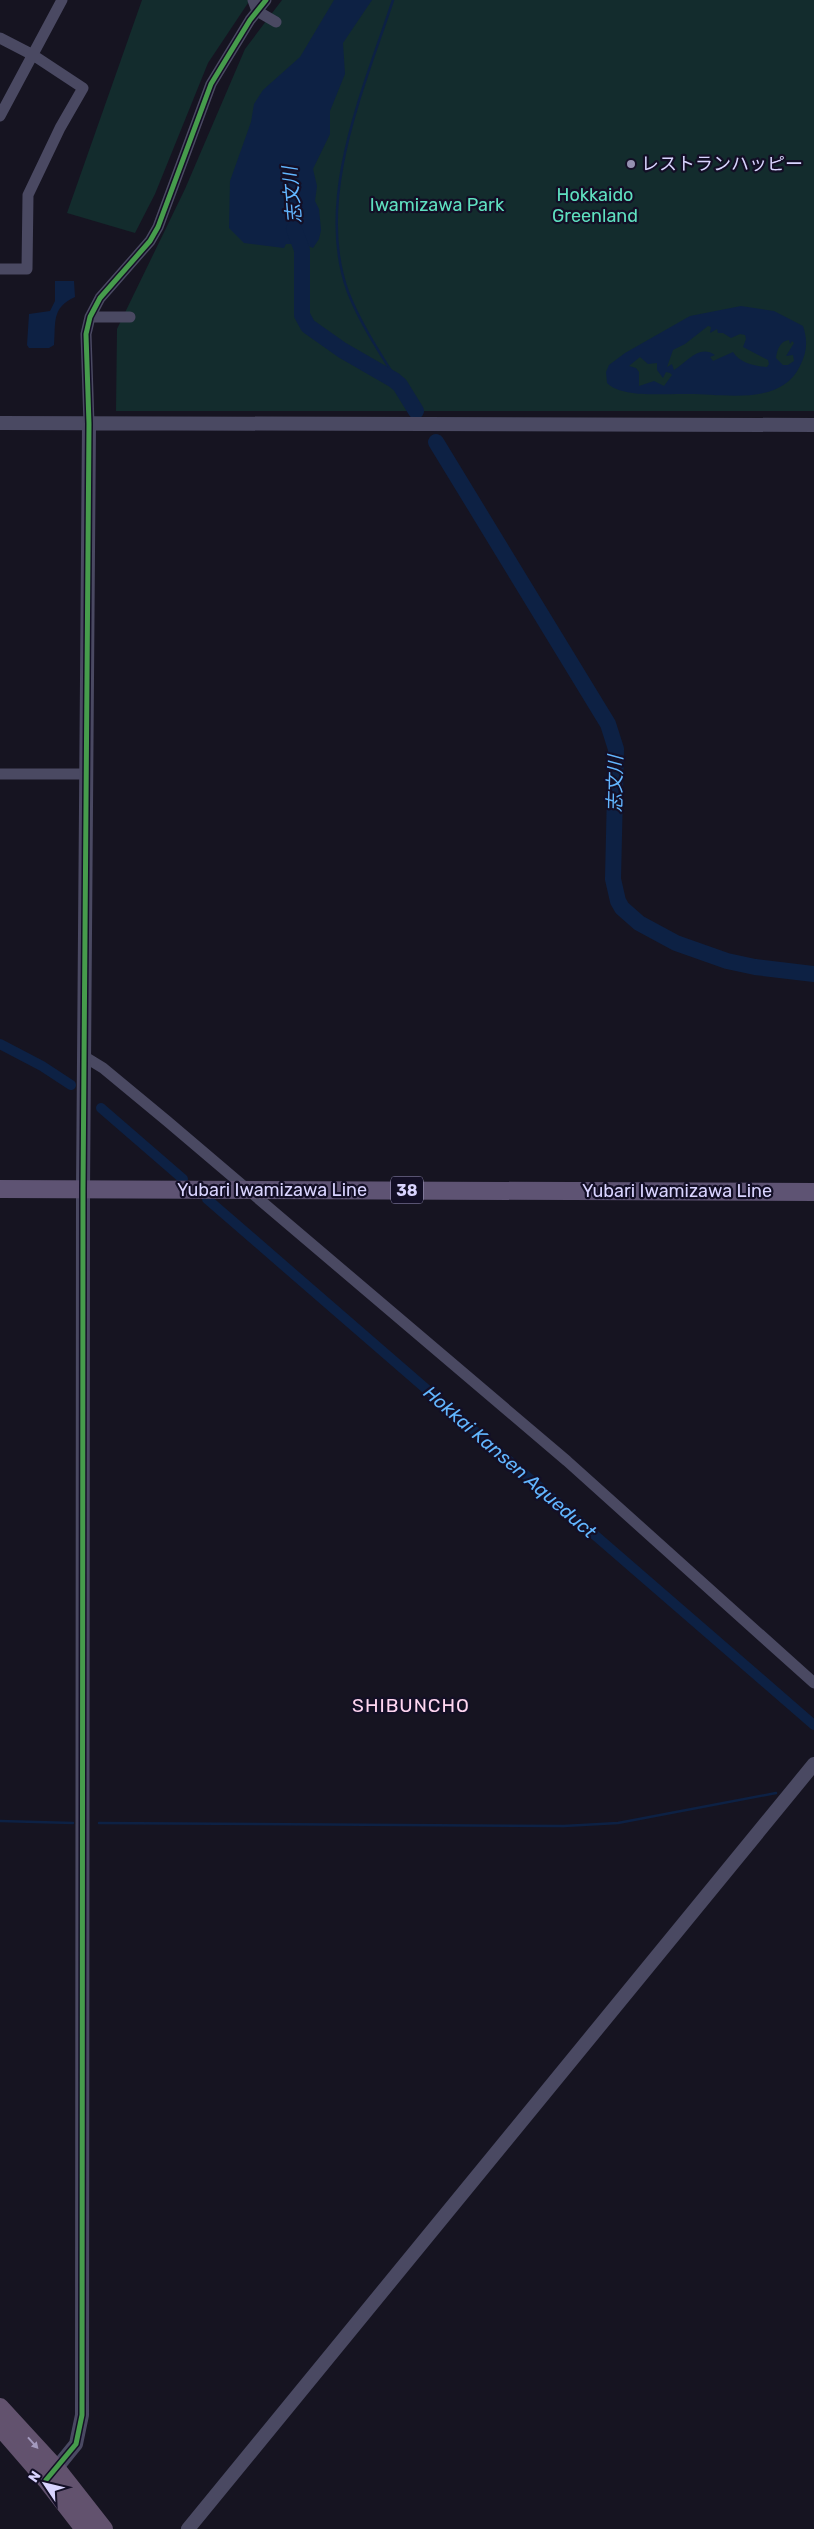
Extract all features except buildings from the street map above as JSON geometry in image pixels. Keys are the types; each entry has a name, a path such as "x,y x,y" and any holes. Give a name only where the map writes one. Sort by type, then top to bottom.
{"highway":[{"path":"0,2407 52,2474 84,2529"},
{"path":"0,2427 52,2474 104,2529"}],"main road":[{"name":"Yubari Iwamizawa Line","path":"0,1189 814,1192"}],"street":[{"path":"0,116 62,0"},
{"path":"52,2474 76,2444 82,2415 83,1190 88,424 86,334 90,317 100,298 150,241 158,227 211,84 255,5 266,0"},
{"path":"255,5 276,22"},
{"path":"0,38 33,55 83,88 60,128 28,195 27,269 0,269"},
{"path":"90,317 130,317"},
{"path":"0,423 814,425"},
{"path":"0,774 86,774"},
{"path":"85,1056 103,1068 167,1121 567,1461 814,1683"},
{"path":"188,2529 814,1764"}],"green space":[{"path":"142,0 250,0 208,63 155,194 135,233 67,213"},
{"name":"Hokkaido Greenland","path":"282,0 814,0 814,411 116,411 117,329 185,189 245,49"}],"water":[{"path":"334,0 372,0 343,43 345,74 330,111 330,134 313,169 317,186 315,201 319,209 321,230 319,239 313,248 308,246 307,251 295,248 293,244 286,244 284,248 244,243 229,228 230,181 251,122 254,104 263,90 300,57"},
{"path":"55,281 74,281 75,297 67,301 58,311 55,323 54,345 49,348 29,348 27,345 29,314 50,311 55,301"},
{"path":"741,306 774,311 803,326 806,342 800,366 791,379 780,387 751,395 634,393 614,388 607,383 606,372 609,365 625,353 690,316","holes":["708,326 711,327 710,333 717,329 718,333 723,333 731,338 740,334 745,335 746,339 743,347 768,360 769,364 767,367 757,366 739,359 733,352 713,361 710,357 715,355 704,352 693,355 674,370 672,364 667,367 673,350 685,344","789,340 790,344 792,341 794,343 786,356 793,355 794,361 788,365 783,365 776,358 780,346","640,357 648,364 657,363 657,370 663,378 666,372 672,375 664,386 654,381 639,386 639,372 636,368 629,366"]}],"waterway":[{"path":"393,0 357,107 347,144 340,182 337,220 339,257 348,292 365,328 400,385"},
{"name":"志文川","path":"294,229 302,250 302,315 308,326 342,350 394,380 400,385 416,411"},
{"name":"志文川","path":"436,442 608,724 616,749 613,879 618,901 622,908 639,923 676,943 727,961 755,967 814,974"},
{"name":"Hokkai Kansen Aqueduct","path":"0,1044 42,1066 71,1085"},
{"name":"Hokkai Kansen Aqueduct","path":"101,1108 183,1179"},
{"name":"Hokkai Kansen Aqueduct","path":"207,1199 814,1725"},
{"path":"99,1823 564,1826 618,1823 776,1793"},
{"path":"0,1821 73,1823"}],"cycle path":[{"path":"46,2480 76,2444 82,2415 83,1189 89,424 86,334 90,317 100,298 150,241 158,227 211,84 250,20 266,0"}],"place":[{"name":"レストランハッピー","path":"631,164"}],"district":[{"name":"SHIBUNCHO","path":"411,1705"}],"park label":[{"name":"Iwamizawa Park","path":"437,205"}]}
